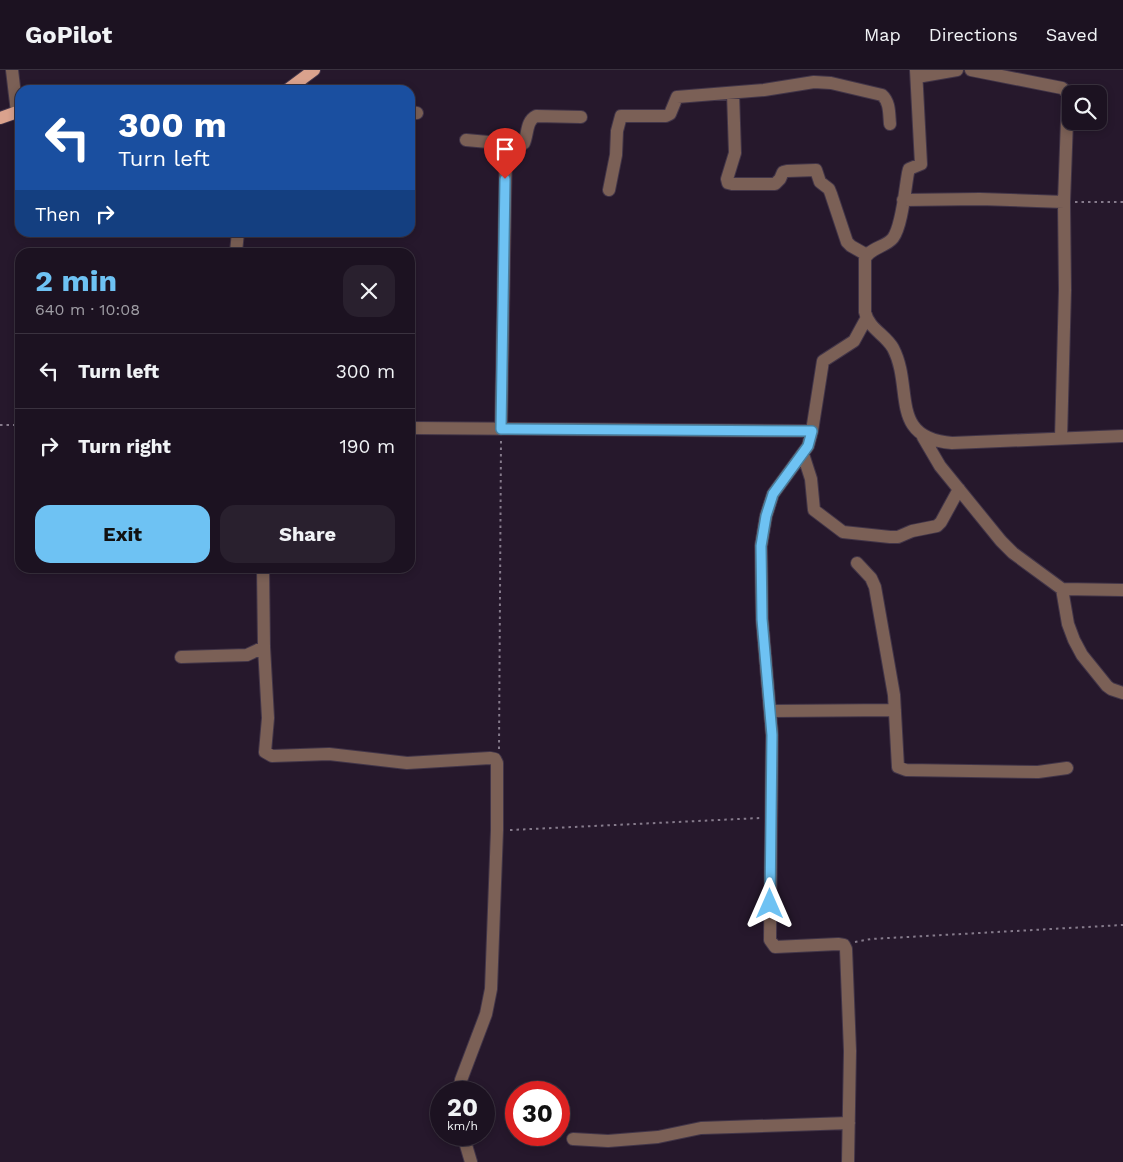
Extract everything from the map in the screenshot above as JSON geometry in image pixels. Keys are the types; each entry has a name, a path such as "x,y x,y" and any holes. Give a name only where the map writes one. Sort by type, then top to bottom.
{"main road":[{"path":"299,85 314,70"},
{"path":"0,118 15,113"}],"street":[{"path":"12,70 15,91"},
{"path":"867,255 893,238 899,224 909,169 920,164 916,73 957,70"},
{"path":"971,70 1062,88 1066,90 1069,98 1064,202 1065,290 1061,438"},
{"path":"609,190 616,155 617,131 621,116 662,117 670,114 677,97 733,93 814,82 831,84 882,95 886,98 888,104 890,124"},
{"path":"733,93 735,153 727,179 728,183 775,184 783,172 816,170 820,182 831,194 847,242 867,255"},
{"path":"466,140 506,144 524,143 530,121 536,116 581,117"},
{"path":"501,429 506,144"},
{"path":"903,200 980,199 1064,202"},
{"path":"867,255 866,319 869,324 887,339 894,350 899,363 909,417 935,459 1007,546 1062,589 1123,590"},
{"path":"848,1162 850,1051 847,954 844,945 775,947 770,940 770,711 760,582 762,536 766,516 773,494 808,446 823,361 854,341 866,319"},
{"path":"415,428 812,431"},
{"path":"923,437 938,442 952,443 1123,436"},
{"path":"803,454 811,479 814,510 843,532 890,538 918,529 933,527 941,522 959,489"},
{"path":"857,563 871,578 874,587 892,682 898,767 901,769 1038,772 1068,768"},
{"path":"263,573 264,647 268,718 265,752 267,754 272,756 338,754 407,763 495,759 498,770 497,830 489,1002 461,1081"},
{"path":"1062,589 1070,632 1078,648 1107,686 1123,692"},
{"path":"181,657 247,656 264,647"},
{"path":"770,711 895,710"},
{"path":"573,1139 608,1141 652,1138 701,1128 849,1123"},
{"path":"466,1146 471,1162"}],"path":[{"path":"1064,202 1123,202"},
{"path":"0,425 15,425"},
{"path":"495,759 499,749 501,429"},
{"path":"497,830 770,817"},
{"path":"844,945 871,939 1123,925"}],"route":[{"path":"505,179 501,429 812,431 808,446 778,486 768,505 761,546 762,619 772,735 770,904"}]}
